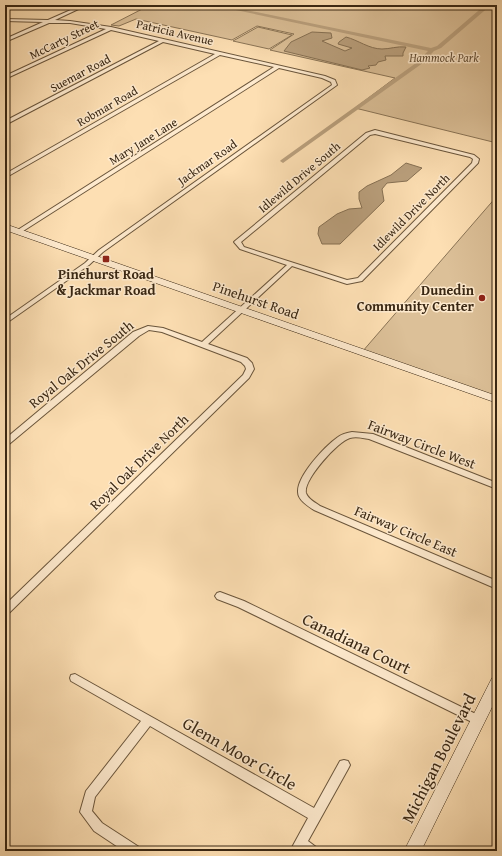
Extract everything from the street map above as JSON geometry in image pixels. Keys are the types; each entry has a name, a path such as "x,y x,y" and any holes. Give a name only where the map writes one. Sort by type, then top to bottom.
{"street":[{"path":"5,8 13,5"},
{"path":"5,41 85,5"},
{"name":"Patricia Avenue","path":"5,20 80,23 110,28 329,79 335,83 335,85"},
{"name":"McCarty Street","path":"5,78 110,28"},
{"name":"Suemar Road","path":"5,123 163,40"},
{"name":"Robmar Road","path":"5,176 219,53"},
{"name":"Mary Jane Lane","path":"18,232 278,67"},
{"name":"Jackmar Road","path":"5,322 335,85"},
{"name":"Idlewild Drive South","path":"291,264 242,248 237,242 368,134 375,132 472,156 476,159"},
{"name":"Idlewild Drive North","path":"291,264 348,282 360,280 475,163 476,159"},
{"name":"Pinehurst Road","path":"6,228 242,309 497,400"},
{"path":"203,345 291,264"},
{"name":"Royal Oak Drive South","path":"5,443 141,331 148,328 163,330 203,345"},
{"name":"Royal Oak Drive North","path":"5,611 246,376 250,369 249,365 244,360 203,345"},
{"name":"Fairway Circle West","path":"305,499 302,492 303,484 332,446 346,436 358,434 370,436 497,486"},
{"name":"Fairway Circle East","path":"305,499 317,508 497,585"},
{"name":"Canadiana Court","path":"220,596 241,604 478,720"},
{"name":"Glenn Moor Circle","path":"75,678 316,816"},
{"name":"Michigan Boulevard","path":"412,851 497,682"},
{"path":"135,851 98,827 86,812 90,795 148,720"},
{"path":"312,851 298,847 344,765"}],"green space":[{"name":"Hammock Park","path":"150,5 497,5 497,143 355,108 395,78 270,50 294,34 257,26 232,40 136,19 119,26 111,25"},
{"path":"258,27 292,35 269,49 233,41"},
{"path":"497,196 497,400 362,352"}],"shaded area":[{"path":"312,32 331,33 332,38 322,41 345,51 352,48 338,44 346,37 377,49 406,47 403,56 385,56 386,60 378,62 376,65 368,66 370,68 362,70 284,51 291,42"},
{"path":"406,163 422,168 407,181 387,183 382,189 384,201 340,244 322,244 318,234 319,227 337,214 349,209 362,208 359,199 359,192 367,186 391,175"}],"waterway":[{"path":"215,5 432,50"},
{"path":"412,5 415,8"},
{"path":"432,50 439,47 488,5"},
{"path":"283,161 418,64 432,50"}],"place":[{"name":"Pinehurst Road & Jackmar Road","path":"106,259"},
{"name":"Dunedin Community Center","path":"482,298"}]}
